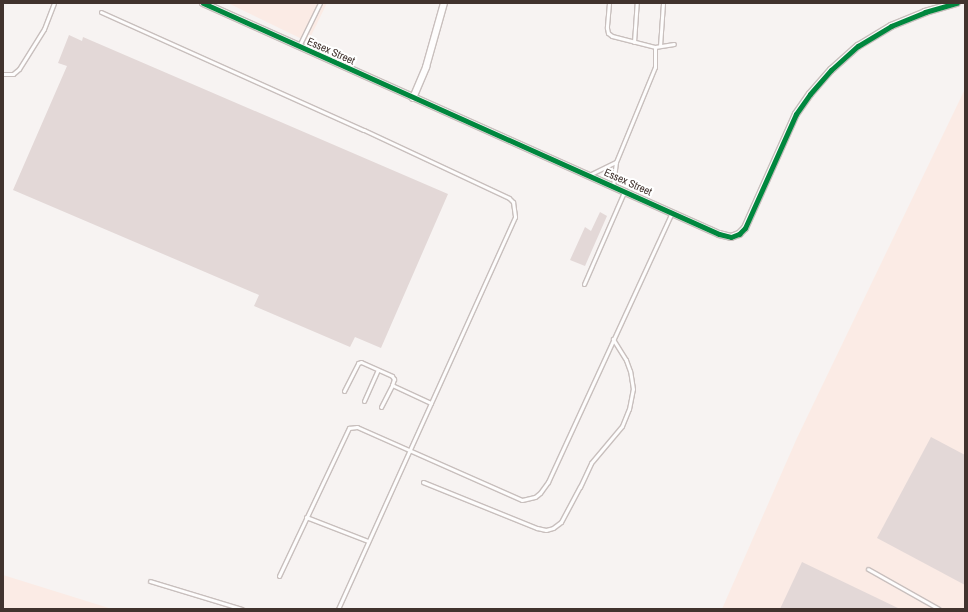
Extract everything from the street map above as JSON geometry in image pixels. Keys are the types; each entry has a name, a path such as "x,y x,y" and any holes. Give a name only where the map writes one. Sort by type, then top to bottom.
{"street":[{"name":"Essex Street","path":"203,3 672,213 725,236 731,237 739,234 745,228 793,120 820,82 850,53 874,35 907,19 957,3"},
{"path":"413,98 426,67 444,3"}],"lane":[{"path":"3,74 13,74 18,69 44,29 54,3"},
{"path":"299,47 320,3"},
{"path":"609,3 607,28 608,33 612,36 655,46 674,44"},
{"path":"634,42 637,3"},
{"path":"660,46 663,3"},
{"path":"101,12 364,130 513,202 515,216 338,609"},
{"path":"613,186 616,162 655,67 655,46"},
{"path":"589,175 616,162"},
{"path":"584,284 624,191"},
{"path":"279,576 348,428 357,427 522,500 535,497 548,482 672,213"},
{"path":"423,482 537,528 546,530 553,528 561,522 591,463 622,426 630,409 633,389 630,371 626,360 613,339"},
{"path":"344,391 358,363 361,362 393,378 392,385 381,407"},
{"path":"364,401 378,370"},
{"path":"392,385 431,403"},
{"path":"306,517 368,541"},
{"path":"868,569 939,609"},
{"path":"150,581 242,609"}],"shaded area":[{"path":"228,3 327,3 308,42"},
{"path":"965,89 965,609 722,609 797,438"},
{"path":"3,575 112,609 3,609"}],"building":[{"path":"69,35 82,41 83,37 448,194 381,348 355,337 350,347 254,306 259,295 13,190 67,66 58,63"},
{"path":"600,212 607,216 585,266 570,260 585,227 591,231"},
{"path":"931,437 965,455 965,585 877,538"},
{"path":"802,562 900,609 780,609"}],"cycle path":[{"path":"203,3 719,234 731,237 739,234 745,228 796,114 810,94 831,70 858,46 891,26 925,12 957,3"}]}
